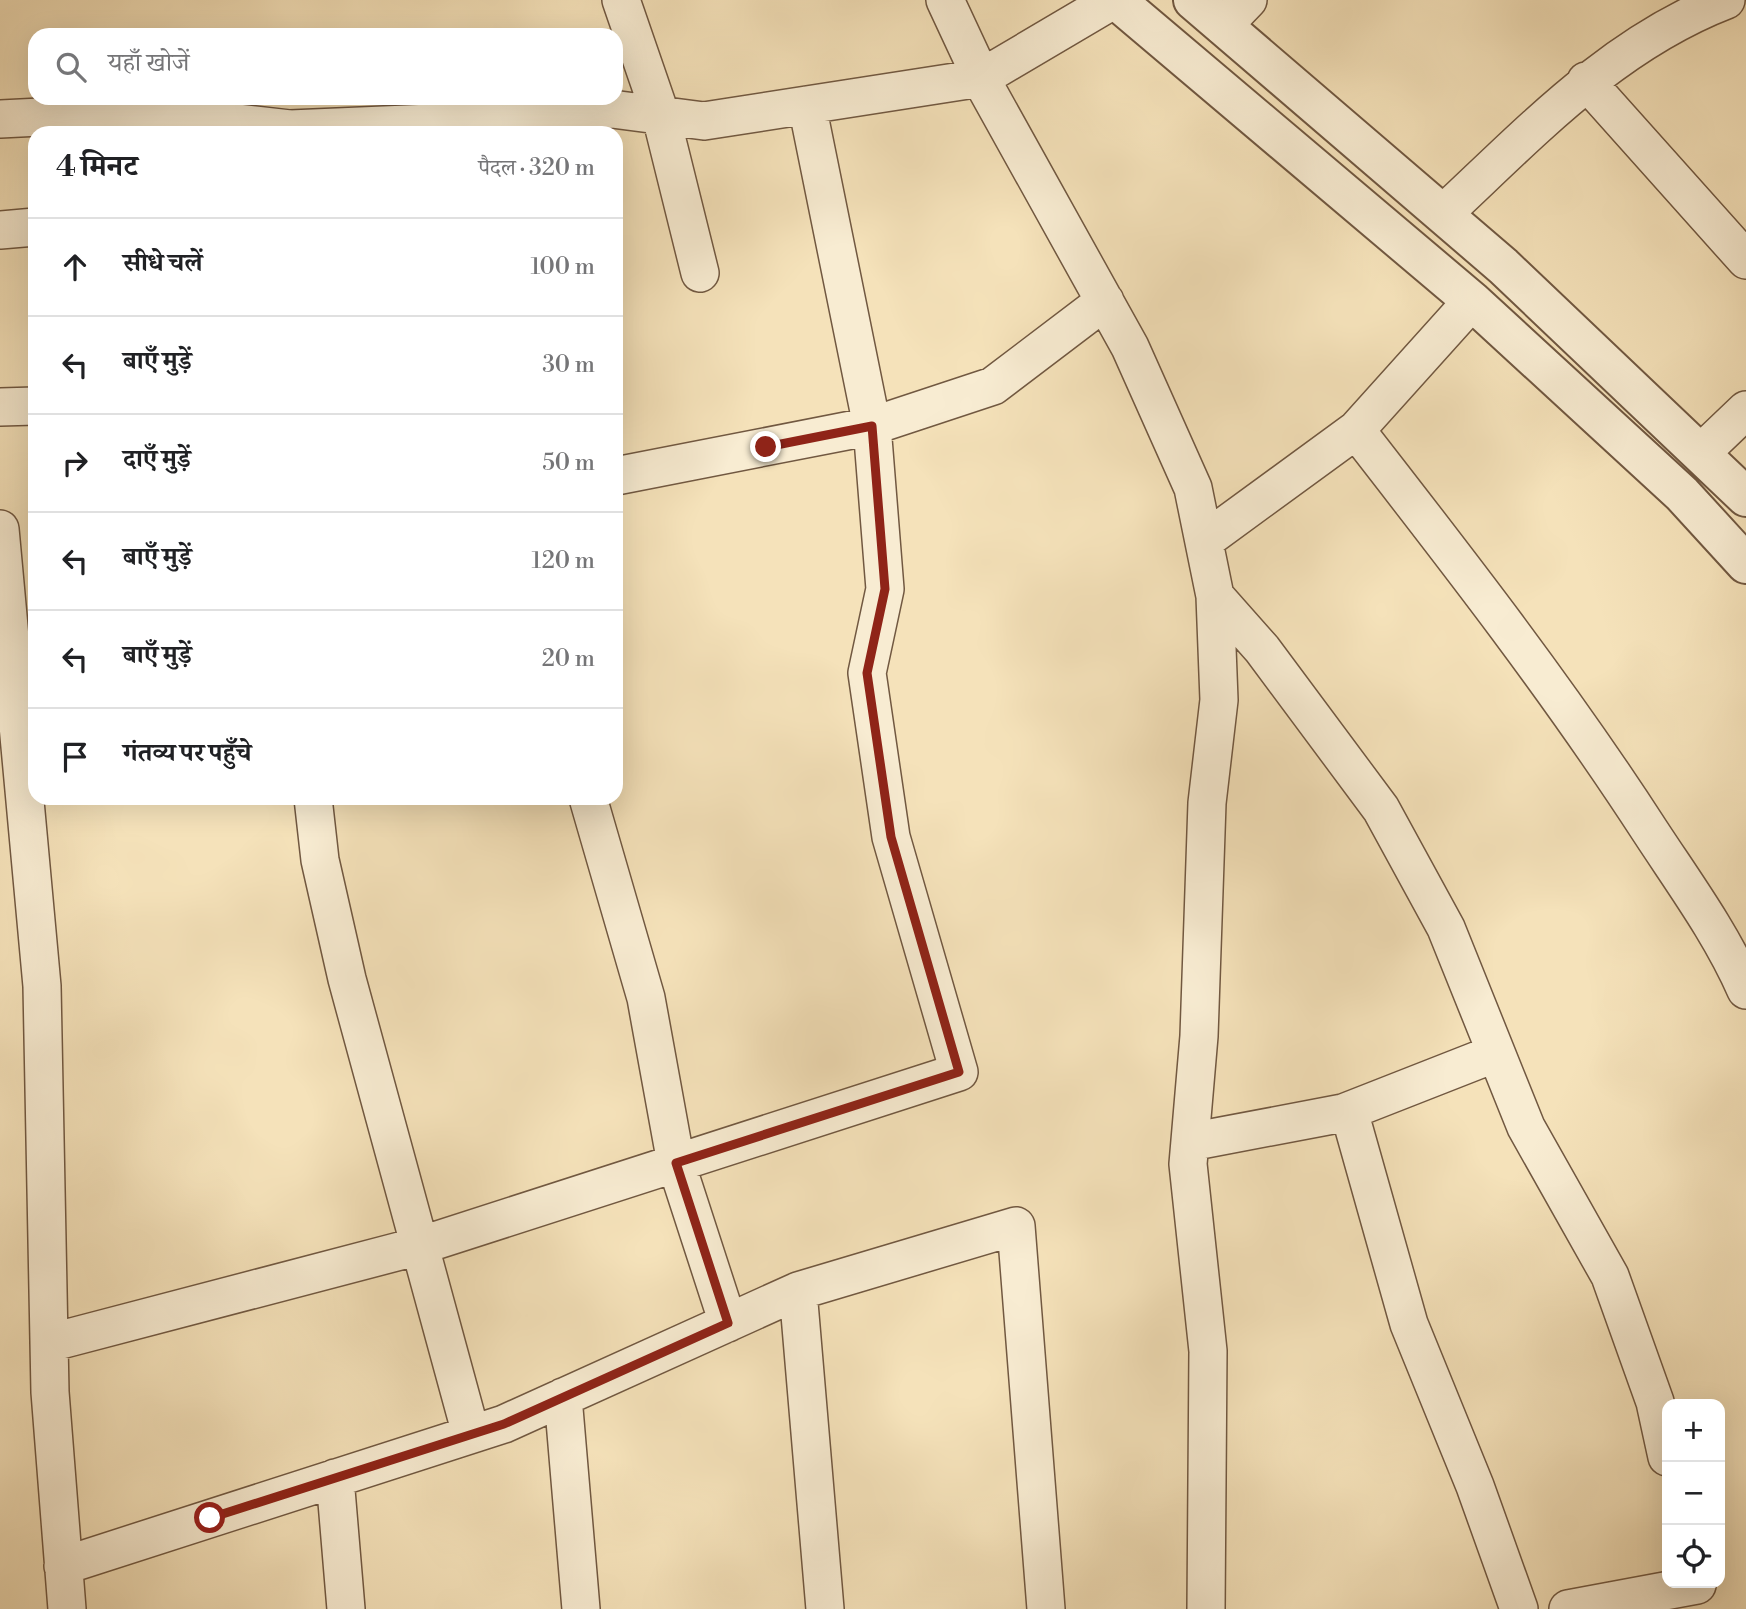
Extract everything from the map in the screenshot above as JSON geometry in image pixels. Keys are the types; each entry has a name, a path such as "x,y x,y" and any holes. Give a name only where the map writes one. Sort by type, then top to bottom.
{"street":[{"path":"621,0 661,116 700,273"},
{"path":"946,0 981,78 1130,347 1193,488 1215,596 1219,700 1206,803 1199,1036 1188,1164 1208,1351 1206,1609"},
{"path":"379,126 612,109 704,121 981,78 1115,0 1472,301 1682,494 1746,564"},
{"path":"1193,0 1235,13 1443,214 1503,266 1702,452 1746,497"},
{"path":"1443,214 1586,81 1689,14 1726,0"},
{"path":"1586,81 1746,260"},
{"path":"49,1343 419,1246 959,1072 891,837 867,673 885,589 872,426 807,105"},
{"path":"0,119 140,112 251,126"},
{"path":"0,230 28,228"},
{"path":"623,475 872,426 993,386 1105,301"},
{"path":"1204,541 1356,430 1472,301"},
{"path":"0,407 28,406"},
{"path":"1702,452 1746,410"},
{"path":"1356,430 1507,624 1612,773 1731,956 1746,989"},
{"path":"0,529 42,986 49,1343 66,1609"},
{"path":"1215,596 1262,649 1381,810 1446,928 1526,1127 1610,1276 1655,1402 1662,1434"},
{"path":"314,805 320,860 347,979 471,1434"},
{"path":"590,805 646,998 676,1163 728,1323"},
{"path":"1190,1142 1349,1111 1496,1053"},
{"path":"1349,1111 1409,1324 1475,1486 1519,1609"},
{"path":"63,1566 504,1424 798,1291 1016,1226 1046,1609"},
{"path":"798,1291 825,1609"},
{"path":"563,1397 581,1609"},
{"path":"335,1478 346,1609"},
{"path":"1568,1609 1698,1592"}],"route":[{"path":"210,1518 504,1424 728,1323 676,1163 959,1072 891,837 867,673 885,589 872,426 766,447"}]}
